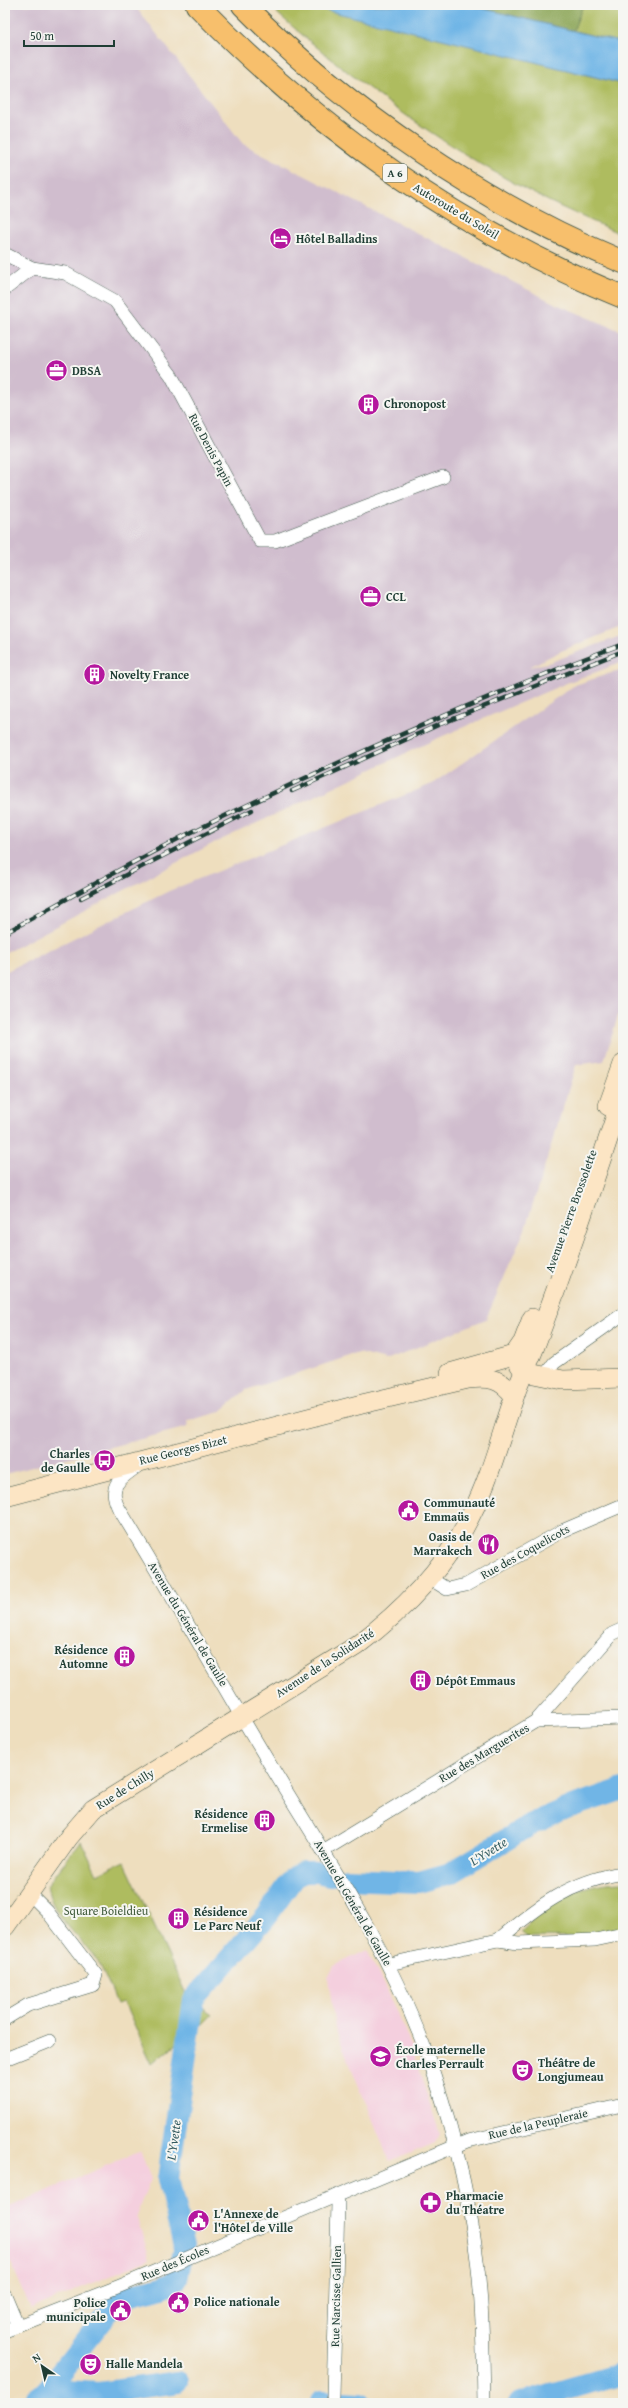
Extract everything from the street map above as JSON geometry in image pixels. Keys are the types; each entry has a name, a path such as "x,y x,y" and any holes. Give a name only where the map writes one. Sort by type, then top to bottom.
{"highway":[{"name":"Autoroute du Soleil","path":"197,5 260,66 304,104 392,171 460,215 518,248 623,297"},
{"path":"243,5 325,80 417,149 520,212 623,262"}],"main road":[{"name":"Avenue Pierre Brossolette","path":"514,1355 523,1342 623,1064"},
{"name":"Avenue Pierre Brossolette","path":"524,1372 534,1350 623,1094"},
{"path":"514,1355 524,1372 544,1377 563,1380 623,1378"},
{"name":"Rue Georges Bizet","path":"362,1404 463,1368 514,1355"},
{"name":"Avenue de la Solidarité","path":"242,1716 356,1646 396,1614 429,1578 472,1514 524,1372"},
{"name":"Rue Georges Bizet","path":"5,1497 362,1404 485,1377 500,1380 514,1396"},
{"name":"Rue de Chilly","path":"5,1927 11,1910 30,1894 69,1837 93,1809 242,1716"}],"street":[{"name":"Rue Denis Papin","path":"5,254 32,268 65,273 115,301 171,375 260,541 275,541 443,477"},
{"path":"5,289 32,268"},
{"path":"544,1377 554,1363 623,1314"},
{"name":"Avenue du Général de Gaulle","path":"147,1460 121,1478 115,1486 114,1494 116,1502 389,1964 425,2048 454,2147 477,2256 482,2308 484,2403"},
{"name":"Rue des Coquelicots","path":"429,1578 448,1589 466,1585 562,1531 623,1505"},
{"name":"Rue des Marguerites","path":"323,1851 536,1721 612,1634 623,1630"},
{"path":"536,1721 623,1718"},
{"path":"498,1940 540,1905 569,1889 623,1873"},
{"path":"5,2019 28,2005 93,1985 96,1975 47,1911 30,1894"},
{"path":"389,1964 498,1940 526,1943 595,1940 623,1934"},
{"path":"5,2059 50,2041"},
{"name":"Rue de la Peupleraie","path":"454,2147 521,2127 623,2104"},
{"name":"Rue des Écoles","path":"5,2331 454,2147"},
{"name":"Rue Narcisse Gallien","path":"333,2397 338,2203 336,2196"},
{"path":"5,2295 18,2326"}],"shaded area":[{"path":"5,5 134,5 243,144 556,304 623,332 623,626 561,651 529,667 551,662 623,635 623,662 569,682 436,739 210,845 5,953"},
{"path":"623,669 623,1000 604,1061 576,1065 525,1229 486,1319 386,1360 359,1353 246,1390 220,1412 187,1421 188,1427 5,1474 5,972 169,891 432,784 575,685"},
{"name":"École maternelle Charles Perrault","path":"367,1950 406,2032 440,2134 435,2143 390,2162 335,2028 328,1978 334,1966"},
{"path":"140,2151 151,2178 136,2215 150,2259 31,2309 5,2249 5,2209"}],"green space":[{"path":"282,5 305,5 329,10 623,84 623,235 534,194 445,142 387,102 331,59 277,13"},
{"path":"469,5 583,5 573,31"},
{"path":"583,5 623,5 623,43 573,31"},
{"name":"Square Boieldieu","path":"81,1841 97,1874 124,1861 187,1996 212,2014 152,2064 124,2002 117,2004 105,1975 96,1959 60,1916 50,1897 47,1886"},
{"path":"623,1882 623,1931 596,1938 526,1937 520,1932 554,1902 566,1895 592,1886"}],"water":[{"path":"305,5 469,5 623,43 623,84"}],"waterway":[{"name":"L'Yvette","path":"346,1879 419,1882 451,1873 532,1824 570,1807 623,1789"},
{"name":"L'Yvette","path":"33,2403 47,2390 117,2301 131,2294 163,2287 177,2279 184,2246 168,2179 194,1999 266,1917 294,1877 304,1872 316,1872 331,1875"},
{"path":"520,2403 623,2373"},
{"path":"47,2390 99,2393 178,2382"},
{"path":"322,2401 361,2403"}],"railway":[{"path":"5,933 168,844 298,781 459,709 623,644"},
{"path":"292,791 438,725 623,651"},
{"path":"81,898 252,810"}],"place":[{"name":"Hôtel Balladins","path":"281,239"},
{"name":"DBSA","path":"57,371"},
{"name":"Chronopost","path":"369,404"},
{"name":"CCL","path":"370,597"},
{"name":"Novelty France","path":"94,675"},
{"name":"Charles de Gaulle","path":"105,1461"},
{"name":"Communauté Emmaüs","path":"409,1510"},
{"name":"Oasis de Marrakech","path":"488,1544"},
{"name":"Résidence Automne","path":"124,1657"},
{"name":"Dépôt Emmaus","path":"421,1681"},
{"name":"Résidence Ermelise","path":"264,1821"},
{"name":"Résidence Le Parc Neuf","path":"178,1919"},
{"name":"École maternelle Charles Perrault","path":"381,2057"},
{"name":"Théâtre de Longjumeau","path":"522,2070"},
{"name":"Pharmacie du Théatre","path":"431,2203"},
{"name":"L'Annexe de l'Hôtel de Ville","path":"199,2221"},
{"name":"Police nationale","path":"179,2302"},
{"name":"Police municipale","path":"121,2310"},
{"name":"Halle Mandela","path":"91,2364"}]}
